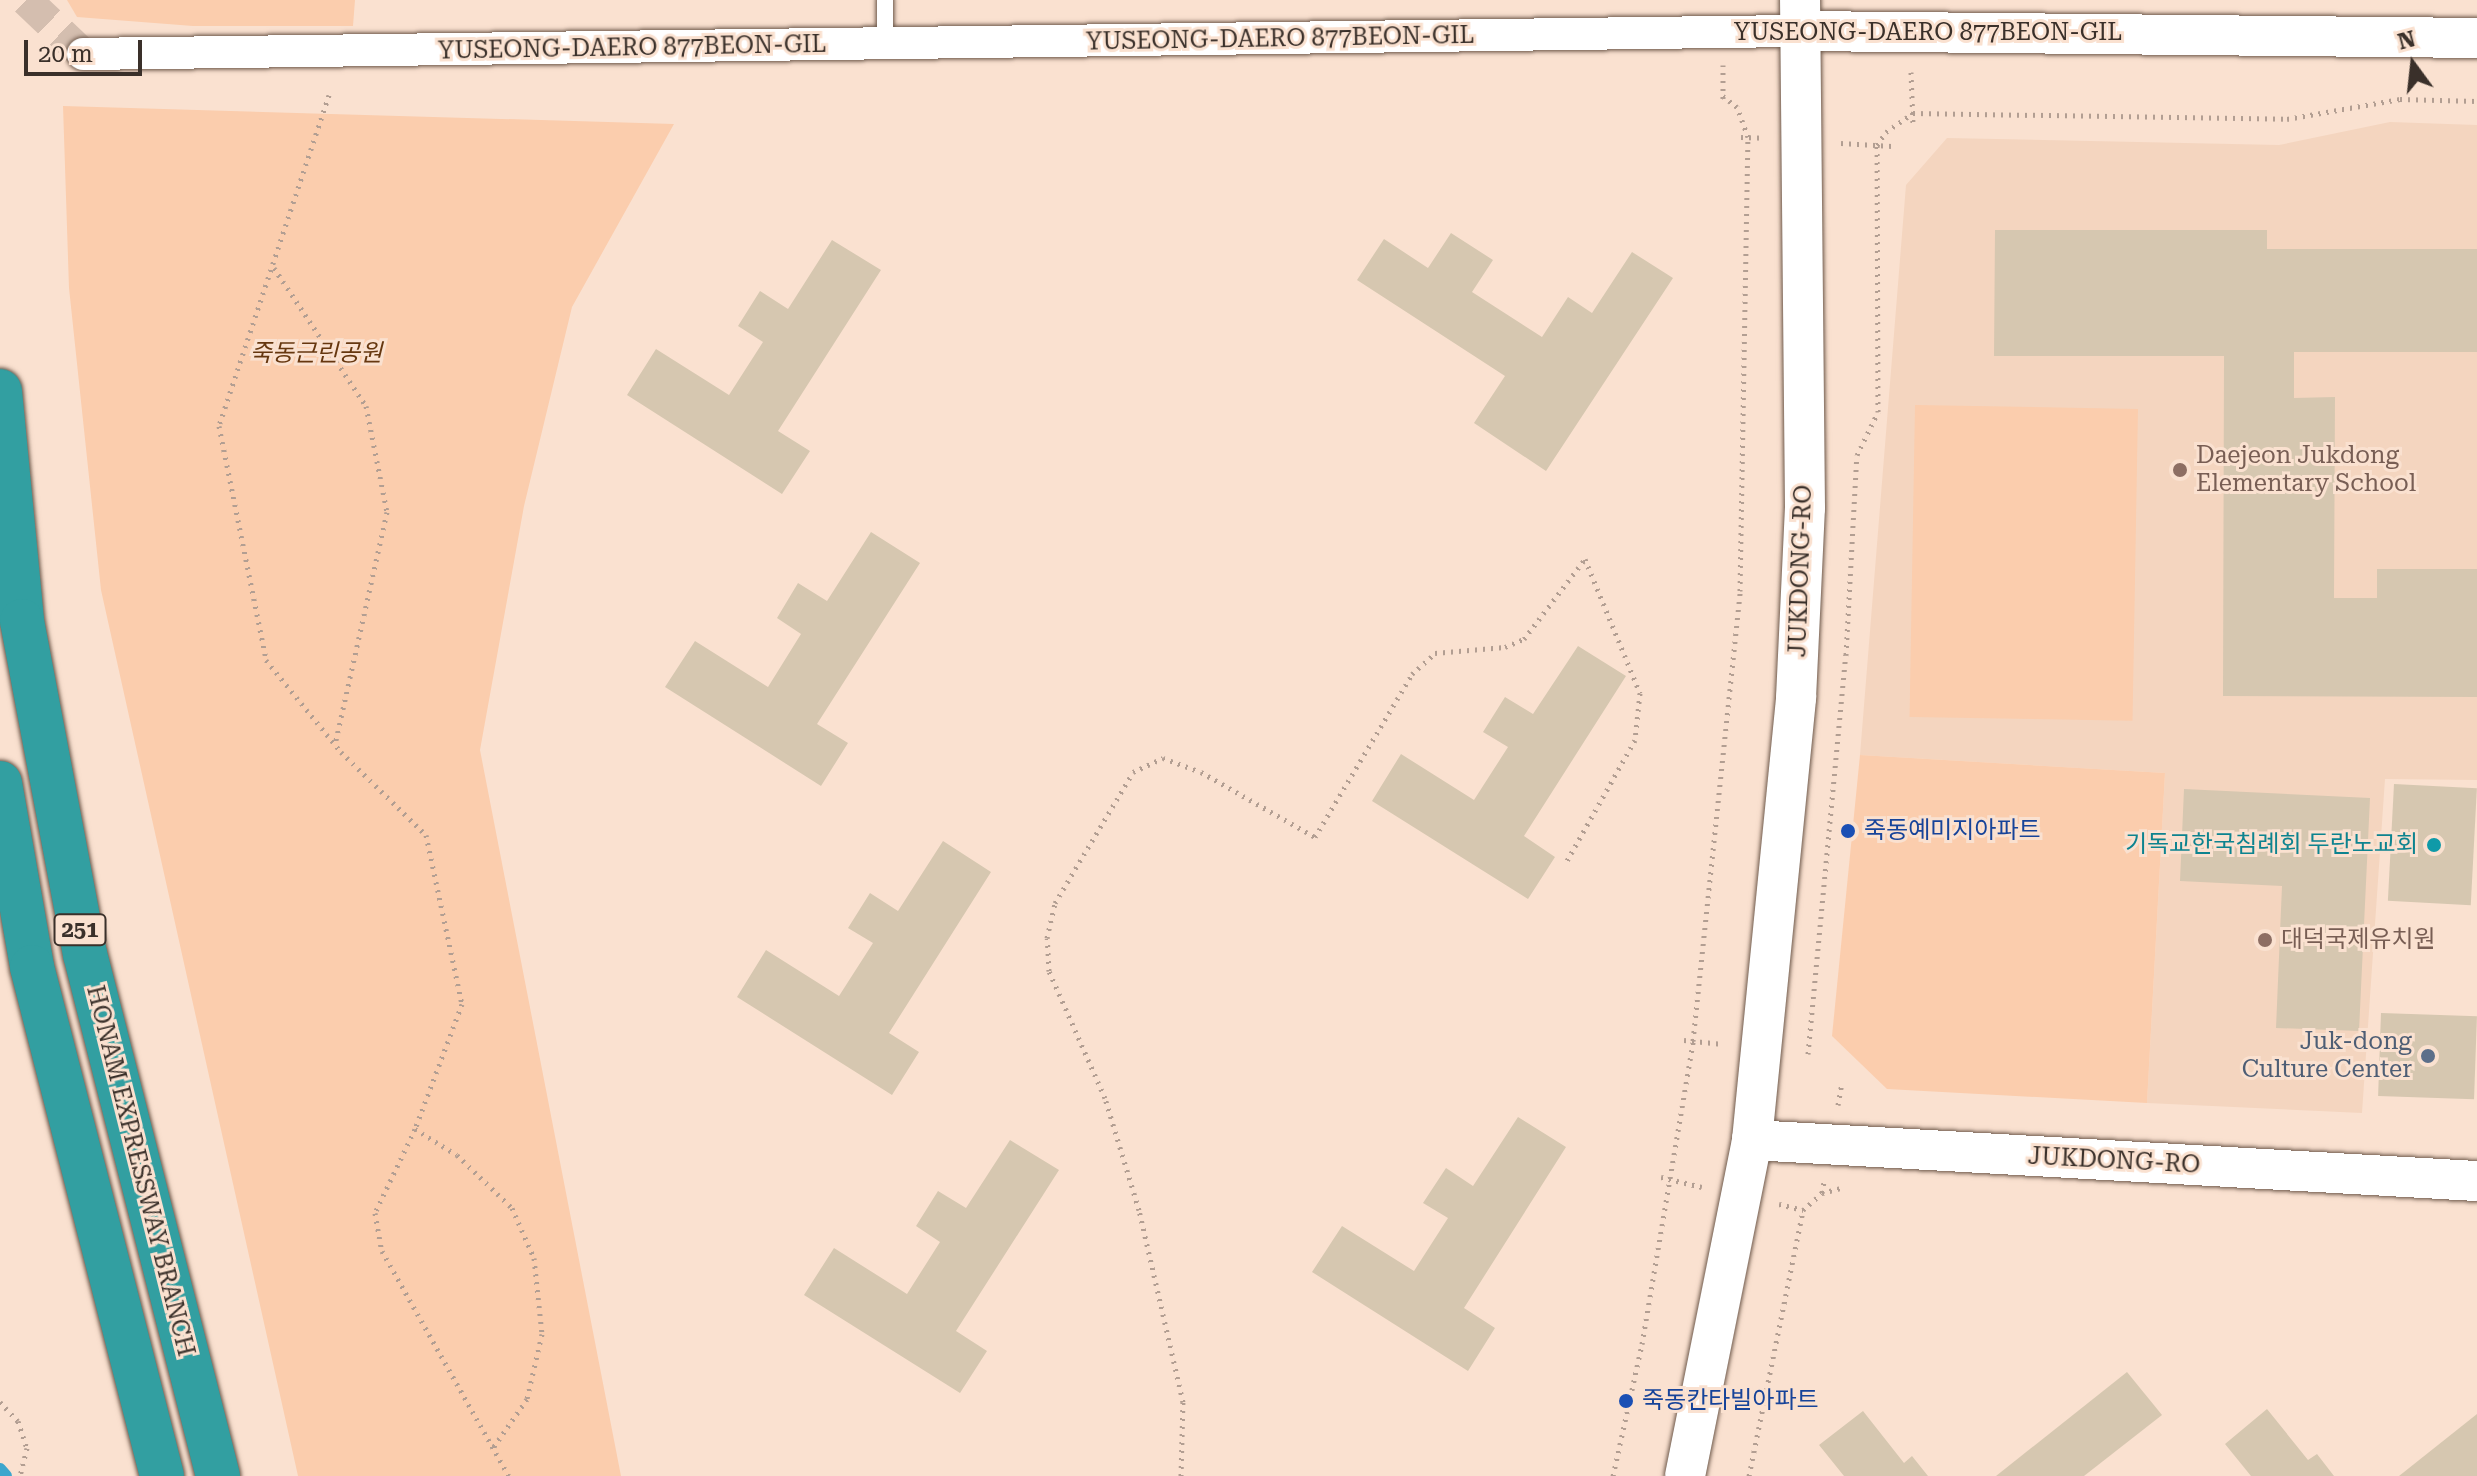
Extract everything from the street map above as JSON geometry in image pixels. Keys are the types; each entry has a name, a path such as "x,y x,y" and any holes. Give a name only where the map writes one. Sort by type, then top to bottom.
{"highway":[{"name":"HONAM EXPRESSWAY BRANCH","path":"0,391 22,621 85,954 216,1467"},
{"name":"251","path":"0,783 32,967 158,1456"}],"street":[{"name":"YUSEONG-DAERO 877BEON-GIL","path":"83,54 885,46 1801,15 2477,38"},
{"name":"JUKDONG-RO","path":"1685,1476 1752,1140 1796,698 1805,508 1801,15"},
{"name":"JUKDONG-RO","path":"1752,1140 2477,1181"}],"lane":[{"path":"885,0 885,46"}],"path":[{"path":"329,95 219,426 266,660 335,744 426,835 462,1004 415,1129 375,1213 382,1251 509,1476"},
{"path":"1613,1476 1642,1344 1693,1041 1740,591 1748,137 1737,107 1723,96"},
{"path":"1808,1054 1846,655 1857,455 1878,412 1877,145 1886,132 1913,113 2287,119 2400,99 2477,101"},
{"path":"273,267 366,406 387,512 335,744"},
{"path":"1181,1476 1183,1402 1143,1224 1105,1098 1049,971 1047,938 1055,903 1133,772 1163,758 1201,772 1315,837 1412,674 1435,653 1505,647 1524,639 1585,559 1640,693 1635,740 1565,864"},
{"path":"415,1129 457,1155 512,1208 534,1258 542,1334 527,1399 493,1448"},
{"path":"1749,1476 1803,1210"},
{"path":"0,1402 18,1421 27,1448 20,1476"}],"shaded area":[{"name":"Daejeon Jukdong Elementary School","path":"2390,122 2477,125 2477,780 2385,779 2362,1113 2147,1103 2165,773 1860,755 1906,185 1947,138 2279,145"}],"green space":[{"path":"67,0 355,0 353,26 193,26 77,17"},
{"name":"죽동근린공원","path":"63,106 674,124 572,307 524,506 480,750 621,1476 298,1476 101,590 69,288"},
{"path":"1915,405 2138,409 2133,721 1910,717"},
{"path":"1860,755 2165,773 2147,1103 1887,1089 1832,1036"}],"building":[{"path":"1995,230 2267,230 2267,249 2477,249 2477,352 2294,352 2294,398 2335,397 2334,598 2377,598 2377,569 2477,569 2477,697 2223,696 2224,356 1994,356"},
{"path":"1451,233 1493,260 1472,292 1542,337 1568,297 1592,313 1632,252 1673,278 1546,471 1474,423 1505,376 1357,280 1384,239 1428,268"},
{"path":"832,240 881,270 778,431 810,451 782,494 627,395 656,349 729,395 763,342 738,326 760,291 788,309"},
{"path":"871,532 920,563 817,724 848,743 821,786 665,687 695,641 768,687 801,634 777,618 798,583 827,601"},
{"path":"1578,646 1626,676 1524,836 1555,857 1528,899 1372,801 1401,754 1474,800 1508,747 1483,732 1505,697 1533,714"},
{"name":"기독교한국침례회 두란노교회","path":"2394,784 2477,788 2471,905 2388,901"},
{"path":"2184,789 2370,798 2359,1031 2276,1028 2282,886 2180,881"},
{"path":"943,841 991,872 889,1033 919,1052 892,1095 737,997 766,950 839,996 873,943 848,928 870,893 898,911"},
{"name":"Juk-dong Culture Center","path":"2381,1013 2477,1016 2474,1099 2378,1096"},
{"path":"1518,1117 1566,1147 1464,1308 1495,1328 1468,1371 1312,1272 1342,1226 1414,1271 1448,1218 1423,1203 1446,1168 1473,1186"},
{"path":"1010,1140 1059,1170 956,1331 987,1351 960,1393 804,1295 834,1248 907,1294 940,1242 916,1226 938,1191 966,1208"},
{"path":"2127,1372 2162,1415 2084,1476 1996,1476"},
{"path":"2267,1409 2308,1460 2317,1454 2334,1476 2251,1476 2225,1444"},
{"path":"1863,1411 1904,1463 1912,1456 1928,1476 1844,1476 1819,1445"},
{"path":"2477,1414 2477,1476 2399,1476"}],"waterway":[{"path":"0,1469 6,1476"}],"tunnel":[{"path":"26,0 83,54"}],"place":[{"name":"Daejeon Jukdong Elementary School","path":"2180,470"},
{"name":"죽동예미지아파트","path":"1848,831"},
{"name":"기독교한국침례회 두란노교회","path":"2434,845"},
{"name":"대덕국제유치원","path":"2265,940"},
{"name":"Juk-dong Culture Center","path":"2428,1056"},
{"name":"죽동칸타빌아파트","path":"1626,1401"}]}
